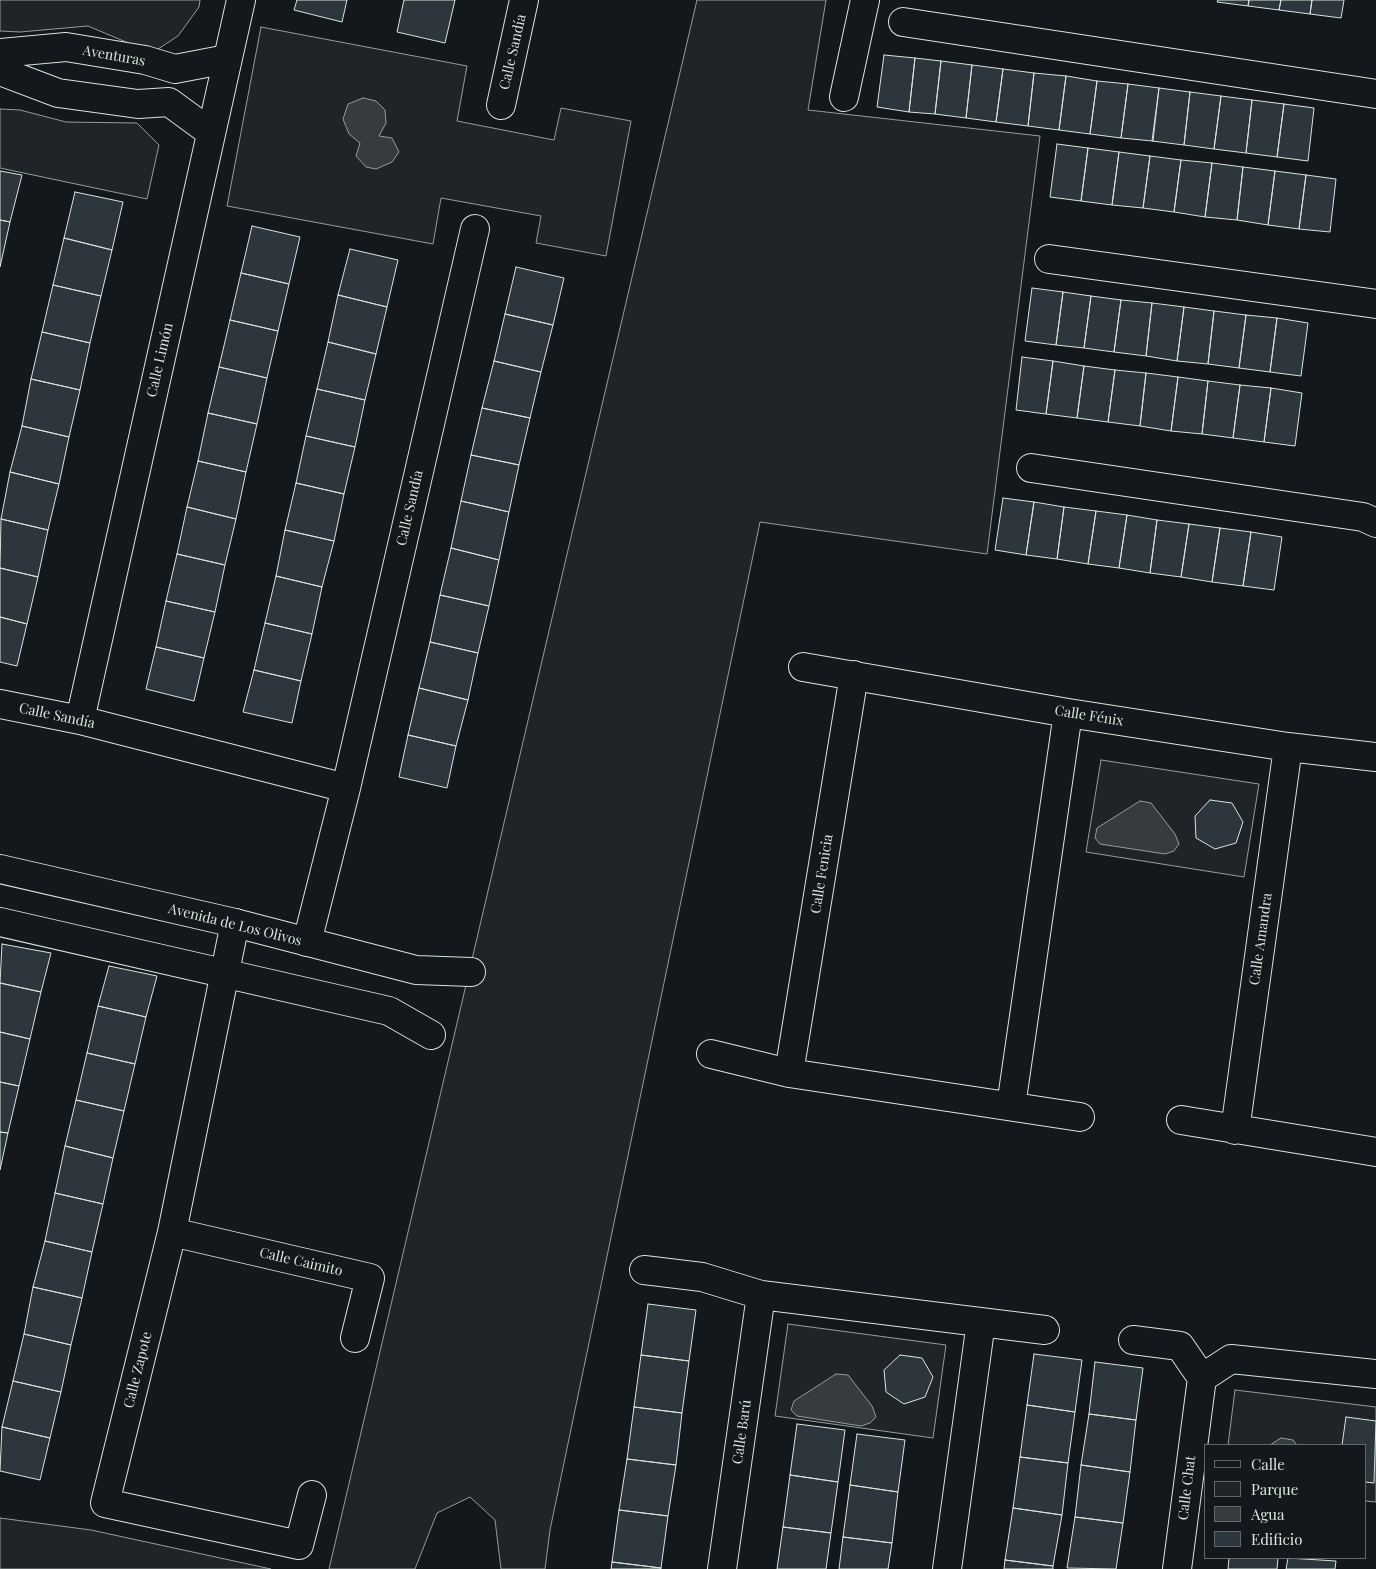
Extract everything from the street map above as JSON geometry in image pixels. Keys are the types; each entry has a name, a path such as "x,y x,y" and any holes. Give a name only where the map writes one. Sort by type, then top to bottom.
{"street":[{"name":"Calle Limón","path":"80,720 241,0"},
{"name":"Calle Sandía","path":"501,105 524,0"},
{"path":"844,97 865,0"},
{"path":"903,22 1376,94"},
{"name":"Aventuras","path":"0,53 66,47 145,60 175,69 227,59"},
{"path":"169,102 175,69"},
{"path":"0,71 58,93 138,104 169,102 210,132"},
{"name":"Calle Sandía","path":"310,930 346,788 475,229"},
{"path":"1049,259 1376,304"},
{"path":"1031,468 1363,517 1376,523"},
{"name":"Calle Fénix","path":"803,667 1068,713 1288,747 1376,757"},
{"name":"Calle Fenicia","path":"789,1073 854,675"},
{"name":"Calle Sandía","path":"0,704 80,720 346,788"},
{"path":"1011,1106 1068,713"},
{"name":"Calle Amandra","path":"1235,1130 1288,747"},
{"name":"Avenida de Los Olivos","path":"0,869 234,923 310,930 416,970 471,972"},
{"path":"0,922 223,982 389,1011 431,1035"},
{"name":"Calle Zapote","path":"234,923 172,1232 105,1503 299,1545 312,1495"},
{"path":"711,1054 789,1073 1080,1117"},
{"path":"1181,1120 1376,1152"},
{"name":"Calle Caimito","path":"172,1232 370,1278 356,1338"},
{"path":"644,1270 702,1277 761,1294 1045,1330"},
{"name":"Calle Barú","path":"722,1569 761,1294"},
{"path":"947,1569 981,1322"},
{"path":"1133,1340 1180,1346 1202,1378 1231,1359 1376,1374"},
{"name":"Calle Chat","path":"1177,1569 1202,1378"}],"green space":[{"path":"0,0 200,0 199,7 178,36 152,53 88,26 20,32 0,31"},
{"path":"697,0 826,0 808,110 1040,136 987,554 760,522 550,1530 545,1569 501,1569 495,1520 470,1497 437,1513 415,1569 329,1569"},
{"path":"261,27 467,66 457,121 554,140 561,108 631,121 606,256 536,243 541,216 441,198 433,244 227,206"},
{"path":"0,109 20,110 66,122 137,123 159,145 147,199 0,168"},
{"path":"1101,760 1259,784 1244,877 1086,852"},
{"path":"788,1324 946,1345 933,1438 775,1416"},
{"path":"1235,1390 1376,1407 1376,1502 1366,1501 1366,1444 1228,1444"},
{"path":"0,1518 91,1530 271,1569 0,1569"}],"water":[{"path":"363,98 376,101 385,110 386,123 379,136 392,138 399,152 392,162 376,169 366,167 356,156 360,143 349,134 343,119 348,104"},
{"path":"1140,801 1151,803 1175,834 1179,844 1174,851 1165,854 1100,844 1095,838 1097,828"},
{"path":"836,1374 848,1375 872,1406 876,1417 870,1423 861,1426 797,1416 791,1410 794,1401"},
{"path":"1281,1438 1293,1440 1296,1444 1272,1444"}],"building":[{"path":"297,0 347,0 342,22 294,10"},
{"path":"404,0 455,0 445,43 397,32"},
{"path":"1218,0 1249,0 1248,6 1217,2"},
{"path":"1249,0 1281,0 1279,10 1248,6"},
{"path":"1281,0 1312,0 1310,14 1279,10"},
{"path":"1312,0 1344,0 1341,18 1310,14"},
{"path":"884,55 915,58 909,112 877,107"},
{"path":"915,58 941,61 935,114 909,112"},
{"path":"941,61 972,65 966,118 935,114"},
{"path":"972,65 1003,69 996,122 966,118"},
{"path":"1003,69 1034,73 1028,126 996,122"},
{"path":"1034,73 1066,76 1059,130 1028,126"},
{"path":"1066,76 1097,81 1090,134 1059,130"},
{"path":"1097,81 1128,84 1121,138 1090,134"},
{"path":"1128,84 1159,88 1153,141 1121,138"},
{"path":"1159,88 1190,92 1184,145 1152,141"},
{"path":"1190,92 1221,96 1214,149 1184,145"},
{"path":"1221,96 1252,100 1246,153 1214,149"},
{"path":"1252,100 1284,104 1277,157 1246,153"},
{"path":"1284,104 1314,108 1308,161 1277,157"},
{"path":"1057,144 1088,148 1081,201 1050,197"},
{"path":"1088,148 1119,152 1112,205 1081,201"},
{"path":"1119,152 1150,156 1143,208 1112,205"},
{"path":"1150,156 1181,160 1174,212 1143,208"},
{"path":"1181,160 1212,163 1205,217 1174,212"},
{"path":"1212,163 1243,167 1237,220 1205,217"},
{"path":"1243,167 1275,171 1268,225 1237,220"},
{"path":"0,171 22,175 10,222 0,220"},
{"path":"1275,171 1306,175 1299,229 1268,225"},
{"path":"1306,175 1336,179 1330,232 1299,229"},
{"path":"75,192 123,202 112,250 64,238"},
{"path":"0,220 10,222 0,267"},
{"path":"252,226 300,237 289,284 241,273"},
{"path":"64,238 112,250 101,296 53,285"},
{"path":"350,249 398,260 387,307 338,295"},
{"path":"516,267 564,278 553,325 505,314"},
{"path":"241,273 289,284 278,331 230,320"},
{"path":"53,285 101,296 90,343 42,332"},
{"path":"1032,288 1063,292 1056,345 1025,341"},
{"path":"1063,292 1091,296 1084,348 1056,345"},
{"path":"338,295 387,307 376,354 328,342"},
{"path":"1091,296 1121,300 1114,352 1084,348"},
{"path":"1121,300 1152,303 1146,356 1114,352"},
{"path":"1152,303 1184,307 1177,361 1146,356"},
{"path":"1184,307 1214,311 1208,364 1177,361"},
{"path":"1214,311 1246,315 1239,368 1208,364"},
{"path":"505,314 553,325 541,372 494,361"},
{"path":"1246,315 1277,318 1270,372 1239,368"},
{"path":"1277,318 1308,323 1301,376 1270,372"},
{"path":"230,320 278,331 267,378 219,367"},
{"path":"42,332 90,343 80,390 31,379"},
{"path":"328,342 376,354 365,400 317,389"},
{"path":"1022,357 1053,361 1046,414 1016,410"},
{"path":"494,361 541,372 530,418 482,408"},
{"path":"1053,361 1084,366 1077,418 1046,414"},
{"path":"1084,366 1115,370 1108,422 1077,418"},
{"path":"219,367 267,378 257,424 208,413"},
{"path":"1115,370 1146,373 1140,426 1108,422"},
{"path":"1146,373 1178,377 1171,431 1140,426"},
{"path":"1178,377 1208,381 1202,434 1171,431"},
{"path":"31,379 80,390 69,437 22,426"},
{"path":"1208,381 1240,385 1233,438 1202,434"},
{"path":"1240,385 1271,388 1264,442 1233,438"},
{"path":"1271,388 1302,393 1295,446 1264,442"},
{"path":"317,389 365,400 355,447 306,436"},
{"path":"482,408 530,418 519,465 471,455"},
{"path":"208,413 257,424 246,472 198,461"},
{"path":"22,426 69,437 59,484 10,472"},
{"path":"306,436 355,447 344,494 296,483"},
{"path":"471,455 519,465 509,512 461,501"},
{"path":"198,461 246,472 236,519 187,507"},
{"path":"10,472 59,484 48,530 1,519"},
{"path":"296,483 344,494 334,541 285,530"},
{"path":"1003,498 1034,502 1026,555 995,550"},
{"path":"461,501 509,512 499,560 451,548"},
{"path":"1034,502 1064,507 1057,559 1026,555"},
{"path":"187,507 236,519 225,565 177,554"},
{"path":"1064,507 1096,511 1088,564 1057,559"},
{"path":"1096,511 1127,515 1119,568 1088,564"},
{"path":"1127,515 1157,520 1150,573 1119,568"},
{"path":"1,519 48,530 38,577 0,568"},
{"path":"1157,520 1189,524 1181,577 1150,573"},
{"path":"1189,524 1220,528 1212,582 1181,577"},
{"path":"1220,528 1251,532 1243,586 1212,582"},
{"path":"285,530 334,541 322,587 276,576"},
{"path":"1251,532 1282,537 1274,590 1243,586"},
{"path":"451,548 499,560 489,606 440,595"},
{"path":"177,554 225,565 215,612 166,601"},
{"path":"0,568 38,577 27,624 0,617"},
{"path":"276,576 322,587 312,634 265,623"},
{"path":"440,595 489,606 478,653 430,642"},
{"path":"166,601 215,612 204,658 156,647"},
{"path":"0,617 27,624 17,666 0,662"},
{"path":"265,623 312,634 301,681 254,670"},
{"path":"430,642 478,653 468,700 419,688"},
{"path":"156,647 204,658 194,701 146,689"},
{"path":"254,670 301,681 292,723 243,712"},
{"path":"419,688 468,700 456,746 408,735"},
{"path":"408,735 456,746 447,788 399,777"},
{"path":"1210,800 1232,803 1243,822 1236,843 1215,849 1196,838 1195,816"},
{"path":"2,944 51,953 41,992 0,983"},
{"path":"109,966 157,976 146,1017 98,1006"},
{"path":"0,983 41,992 30,1039 0,1032"},
{"path":"98,1006 146,1017 135,1064 87,1053"},
{"path":"0,1032 30,1039 19,1086 0,1082"},
{"path":"87,1053 135,1064 124,1111 76,1100"},
{"path":"0,1082 19,1086 8,1133 0,1132"},
{"path":"76,1100 124,1111 113,1158 65,1146"},
{"path":"0,1132 8,1133 0,1170"},
{"path":"65,1146 113,1158 103,1204 55,1193"},
{"path":"55,1193 103,1204 92,1252 45,1241"},
{"path":"45,1241 92,1252 82,1298 33,1287"},
{"path":"33,1287 82,1298 71,1345 24,1334"},
{"path":"648,1304 696,1310 689,1361 641,1355"},
{"path":"24,1334 71,1345 61,1392 13,1381"},
{"path":"1034,1354 1082,1360 1075,1412 1027,1405"},
{"path":"641,1355 689,1361 682,1413 634,1407"},
{"path":"900,1355 922,1358 933,1377 925,1397 904,1404 886,1392 884,1370"},
{"path":"1095,1362 1143,1368 1136,1420 1089,1414"},
{"path":"13,1381 61,1392 50,1438 2,1427"},
{"path":"1027,1405 1075,1412 1068,1463 1020,1457"},
{"path":"634,1407 682,1413 676,1465 627,1459"},
{"path":"1089,1414 1136,1420 1130,1472 1081,1465"},
{"path":"1346,1417 1376,1421 1374,1483 1366,1482 1366,1444 1342,1444"},
{"path":"797,1424 845,1430 838,1482 790,1475"},
{"path":"2,1427 50,1438 40,1480 0,1471"},
{"path":"857,1434 905,1440 898,1492 850,1485"},
{"path":"1020,1457 1068,1463 1062,1515 1013,1508"},
{"path":"627,1459 676,1465 668,1516 619,1510"},
{"path":"1081,1465 1130,1472 1123,1523 1075,1517"},
{"path":"790,1475 838,1482 831,1533 783,1527"},
{"path":"850,1485 898,1492 892,1543 843,1537"},
{"path":"1013,1508 1062,1515 1053,1566 1005,1560"},
{"path":"619,1510 668,1516 661,1568 612,1562"},
{"path":"1075,1517 1123,1523 1116,1569 1067,1568"},
{"path":"783,1527 831,1533 826,1569 777,1569"},
{"path":"843,1537 892,1543 888,1569 839,1569"},
{"path":"1229,1559 1278,1559 1277,1569 1228,1569"},
{"path":"1288,1559 1336,1561 1335,1569 1286,1569"},
{"path":"1005,1560 1053,1566 1053,1569 1004,1569"},
{"path":"612,1562 661,1568 661,1569 611,1569"}]}
